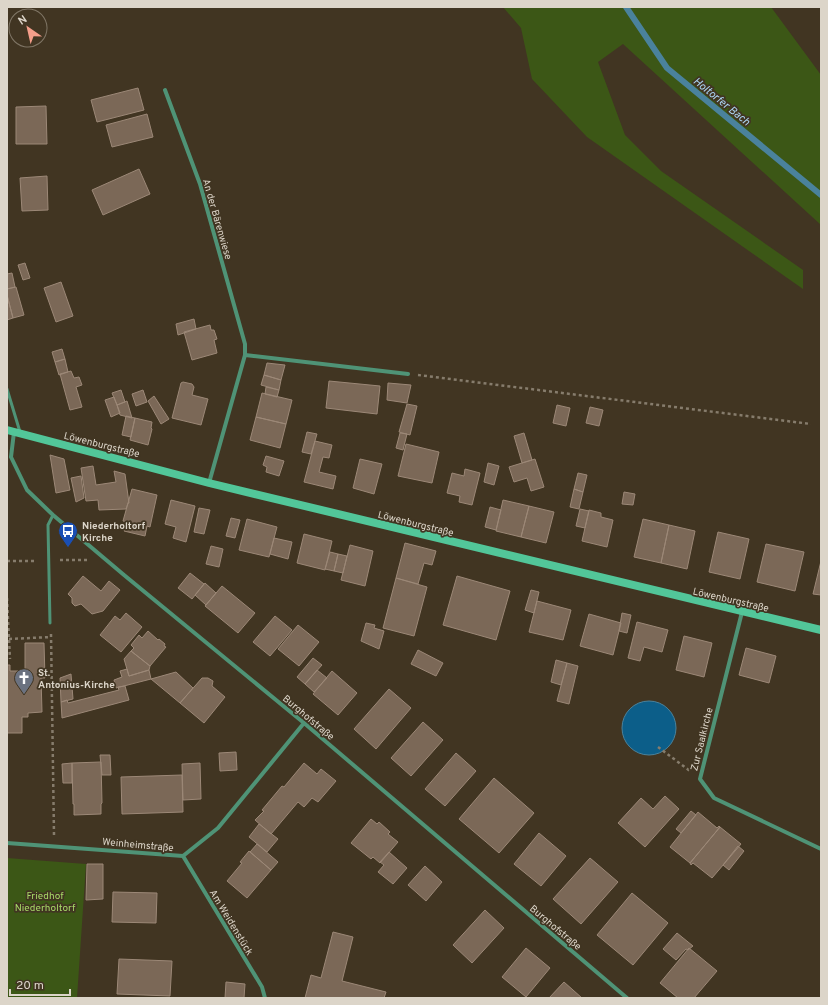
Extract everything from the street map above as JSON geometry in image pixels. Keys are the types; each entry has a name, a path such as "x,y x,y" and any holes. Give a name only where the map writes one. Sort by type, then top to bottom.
{"street":[{"name":"An der Bärenwiese","path":"165,90 200,184 245,344 245,355 209,483"},
{"path":"245,355 408,374"},
{"name":"Löwenburgstraße","path":"14,432 209,483 821,630"},
{"name":"Burghofstraße","path":"14,432 11,457 27,490 53,515 304,723 627,998"},
{"name":"Zur Saalkirche","path":"742,612 700,779 714,798 821,849"},
{"name":"Weinheimstraße","path":"7,843 54,845 183,856 218,828 304,723"},
{"name":"Am Weidenstück","path":"183,856 262,987 265,998"}],"lane":[{"path":"7,389 14,432"},
{"path":"50,623 48,525 53,515"}],"path":[{"path":"408,374 811,424"},
{"path":"7,598 10,659"},
{"path":"50,623 54,845"},
{"path":"9,639 51,637"},
{"path":"658,746 700,779"}],"green space":[{"path":"503,7 771,7 821,75 821,225 623,44 598,62 625,135 661,171 803,270 803,289 587,137 532,79 521,28"},
{"name":"Friedhof Niederholtorf","path":"7,858 86,864 77,998 7,998"}],"water":[{"path":"644,701 654,701 664,705 672,713 676,723 676,733 672,743 664,751 654,755 644,755 634,751 626,743 622,733 622,723 626,713 634,705"}],"building":[{"path":"138,88 144,110 97,122 91,100"},
{"path":"46,106 47,144 16,144 16,107"},
{"path":"147,114 153,137 112,147 106,125"},
{"path":"139,169 150,194 103,215 92,190"},
{"path":"47,176 48,210 22,211 20,178"},
{"path":"25,263 30,278 23,280 18,265"},
{"path":"12,273 15,287 7,289 7,274"},
{"path":"61,282 73,316 56,322 44,288"},
{"path":"16,287 24,315 13,318 7,295 7,289"},
{"path":"7,295 13,318 7,320"},
{"path":"194,319 196,329 178,335 176,324"},
{"path":"210,325 211,330 214,330 217,339 214,340 217,353 192,360 184,332"},
{"path":"62,349 65,359 55,362 52,352"},
{"path":"65,359 68,372 59,375 55,362"},
{"path":"267,363 285,365 281,380 264,375"},
{"path":"71,371 74,378 79,377 82,385 76,387 82,407 70,410 60,374"},
{"path":"264,375 281,380 279,390 261,385"},
{"path":"329,381 380,386 377,414 326,408"},
{"path":"181,383 192,384 194,387 192,395 208,399 201,425 172,418"},
{"path":"388,383 411,385 407,403 387,400"},
{"path":"266,387 279,390 277,397 265,394"},
{"path":"121,390 125,402 117,405 112,393"},
{"path":"143,390 147,402 136,406 132,394"},
{"path":"262,393 292,400 286,424 256,417"},
{"path":"154,396 169,419 161,424 148,401"},
{"path":"114,397 120,413 111,417 105,400"},
{"path":"127,401 132,418 120,415 117,405"},
{"path":"407,404 417,406 410,435 399,432"},
{"path":"557,405 570,408 566,426 553,423"},
{"path":"590,407 603,410 599,426 586,423"},
{"path":"126,416 135,418 131,437 122,435"},
{"path":"256,417 286,424 280,448 250,440"},
{"path":"135,418 152,422 148,445 130,440"},
{"path":"307,432 317,434 311,454 302,452"},
{"path":"400,433 407,434 403,450 396,448"},
{"path":"524,433 532,460 522,463 514,436"},
{"path":"315,441 332,445 329,458 323,457 319,472 336,476 333,489 304,482"},
{"path":"406,444 439,452 432,483 398,476"},
{"path":"50,455 64,459 70,490 56,493"},
{"path":"266,456 284,461 279,476 266,472 267,467 263,465"},
{"path":"360,459 382,464 374,494 353,488"},
{"path":"535,459 544,487 531,491 527,478 514,482 509,467"},
{"path":"488,463 499,466 494,485 484,482"},
{"path":"93,466 96,485 116,482 114,471 125,474 129,503 126,509 99,510 98,500 86,501 81,468"},
{"path":"465,469 480,473 472,505 459,502 460,496 447,493 452,473 464,476"},
{"path":"578,473 587,475 583,492 574,489"},
{"path":"81,476 84,498 76,502 71,478"},
{"path":"132,489 157,495 150,527 147,526 145,536 124,531 127,522 123,521"},
{"path":"574,489 583,492 579,509 570,507"},
{"path":"624,492 635,494 633,505 622,504"},
{"path":"171,500 195,506 186,542 173,538 176,527 165,524"},
{"path":"503,500 529,506 521,537 496,531"},
{"path":"529,506 554,512 546,543 521,537"},
{"path":"490,507 501,510 496,530 485,527"},
{"path":"199,508 210,510 204,534 194,532"},
{"path":"580,509 589,511 585,528 576,526"},
{"path":"589,510 601,513 601,517 613,520 607,547 582,541"},
{"path":"231,518 240,520 235,538 226,536"},
{"path":"247,519 277,527 269,557 239,550"},
{"path":"643,519 669,525 661,563 634,557"},
{"path":"669,525 695,531 687,569 661,563"},
{"path":"718,532 749,539 740,579 709,572"},
{"path":"304,534 332,541 325,570 297,563"},
{"path":"274,538 292,542 288,559 270,554"},
{"path":"405,543 436,551 432,565 424,563 418,584 396,578"},
{"path":"766,544 804,552 795,591 757,582"},
{"path":"350,545 373,551 365,586 341,580"},
{"path":"211,546 223,549 219,567 206,564"},
{"path":"330,552 338,554 334,571 325,569"},
{"path":"338,554 347,556 343,573 334,571"},
{"path":"821,561 821,595 813,594"},
{"path":"190,573 204,584 192,599 178,588"},
{"path":"83,576 101,591 109,581 120,590 103,611 92,614 81,604 75,606 72,603 72,598 68,594"},
{"path":"457,576 510,591 496,640 443,625"},
{"path":"396,578 427,587 414,636 383,628"},
{"path":"205,583 216,593 206,605 195,595"},
{"path":"222,586 255,613 238,633 205,606"},
{"path":"531,590 539,592 534,613 525,610"},
{"path":"537,601 571,610 563,640 529,632"},
{"path":"126,613 142,627 121,652 100,635 115,616 120,620"},
{"path":"622,613 631,615 627,633 619,631"},
{"path":"589,614 621,623 613,655 580,646"},
{"path":"275,616 292,630 270,656 253,642"},
{"path":"637,622 668,630 662,652 644,647 640,661 628,658"},
{"path":"366,623 375,625 374,628 384,631 379,649 361,641"},
{"path":"298,625 319,642 299,666 278,649"},
{"path":"148,631 165,644 164,646 166,647 150,666 131,651 134,648 131,645 139,635 142,638"},
{"path":"684,636 712,643 704,677 676,670"},
{"name":"St. Antonius-Kirche","path":"25,643 44,643 45,678 41,678 42,712 28,713 28,717 22,717 22,733 7,733 7,665 10,665 10,671 25,671"},
{"path":"746,648 776,656 769,683 739,675"},
{"path":"418,650 443,663 436,676 411,664"},
{"path":"131,651 150,666 149,670 129,676 124,659"},
{"path":"313,658 322,665 305,684 297,677"},
{"path":"556,660 567,663 561,685 551,682"},
{"path":"567,663 578,666 569,704 557,701"},
{"path":"127,669 129,676 149,670 151,679 116,688 114,680 122,677 120,671"},
{"path":"317,670 327,678 314,692 305,684"},
{"path":"332,671 357,693 338,715 313,694"},
{"path":"176,672 193,688 180,703 151,679"},
{"path":"71,674 73,699 61,702 60,678"},
{"path":"202,678 208,678 213,681 212,686 225,697 204,723 180,703"},
{"path":"125,686 129,700 62,718 61,702 67,700 68,703 119,690 118,687"},
{"path":"389,689 411,708 376,749 354,729"},
{"path":"423,722 443,740 411,776 391,758"},
{"path":"236,752 237,770 220,771 219,753"},
{"path":"456,753 476,771 445,806 425,789"},
{"path":"100,755 110,755 111,775 102,775"},
{"path":"101,762 101,814 74,815 72,763"},
{"path":"72,763 72,783 63,783 62,764"},
{"path":"200,763 201,799 183,800 182,764"},
{"path":"304,763 317,774 321,769 336,781 318,802 312,798 304,807 298,802 271,834 255,820 264,811 262,810 282,786 284,787"},
{"path":"182,775 183,812 122,814 121,777"},
{"path":"494,778 534,813 499,853 459,819"},
{"path":"665,796 679,809 645,847 618,823 641,798 653,809"},
{"path":"691,811 696,815 681,833 676,829"},
{"path":"698,812 717,828 719,826 720,827 690,863 670,847"},
{"path":"371,819 377,824 379,822 390,832 388,834 398,842 380,863 373,857 371,859 351,843"},
{"path":"259,824 278,839 267,852 249,837"},
{"path":"720,827 741,844 712,878 693,863 691,865 690,863"},
{"path":"539,833 566,856 541,886 514,864"},
{"path":"257,844 278,862 271,870 250,852"},
{"path":"738,846 744,851 729,870 723,865"},
{"path":"249,851 271,870 247,898 227,881 242,863 240,862"},
{"path":"389,852 407,868 393,884 378,872 384,865 380,862"},
{"path":"590,858 618,882 581,924 553,899"},
{"path":"87,864 103,864 103,899 86,900"},
{"path":"425,866 442,882 426,901 408,885"},
{"path":"113,892 157,893 156,923 112,922"},
{"path":"632,893 668,923 633,965 597,935"},
{"path":"485,910 504,928 472,963 453,945"},
{"path":"333,932 353,937 342,981 386,992 384,998 305,998 311,975 321,978"},
{"path":"677,933 693,946 688,950 686,949 676,960 663,949"},
{"path":"526,948 550,968 526,997 502,977"},
{"path":"689,948 717,971 694,998 678,998 660,983"},
{"path":"119,959 172,961 170,996 117,994"},
{"path":"226,982 245,984 244,998 225,998"},
{"path":"564,982 582,998 549,998"}],"waterway":[{"name":"Holtorfer Bach","path":"626,7 667,68 821,195"}],"place":[{"name":"Niederholtorf Kirche","path":"68,548"},
{"name":"St. Antonius-Kirche","path":"24,695"}]}
